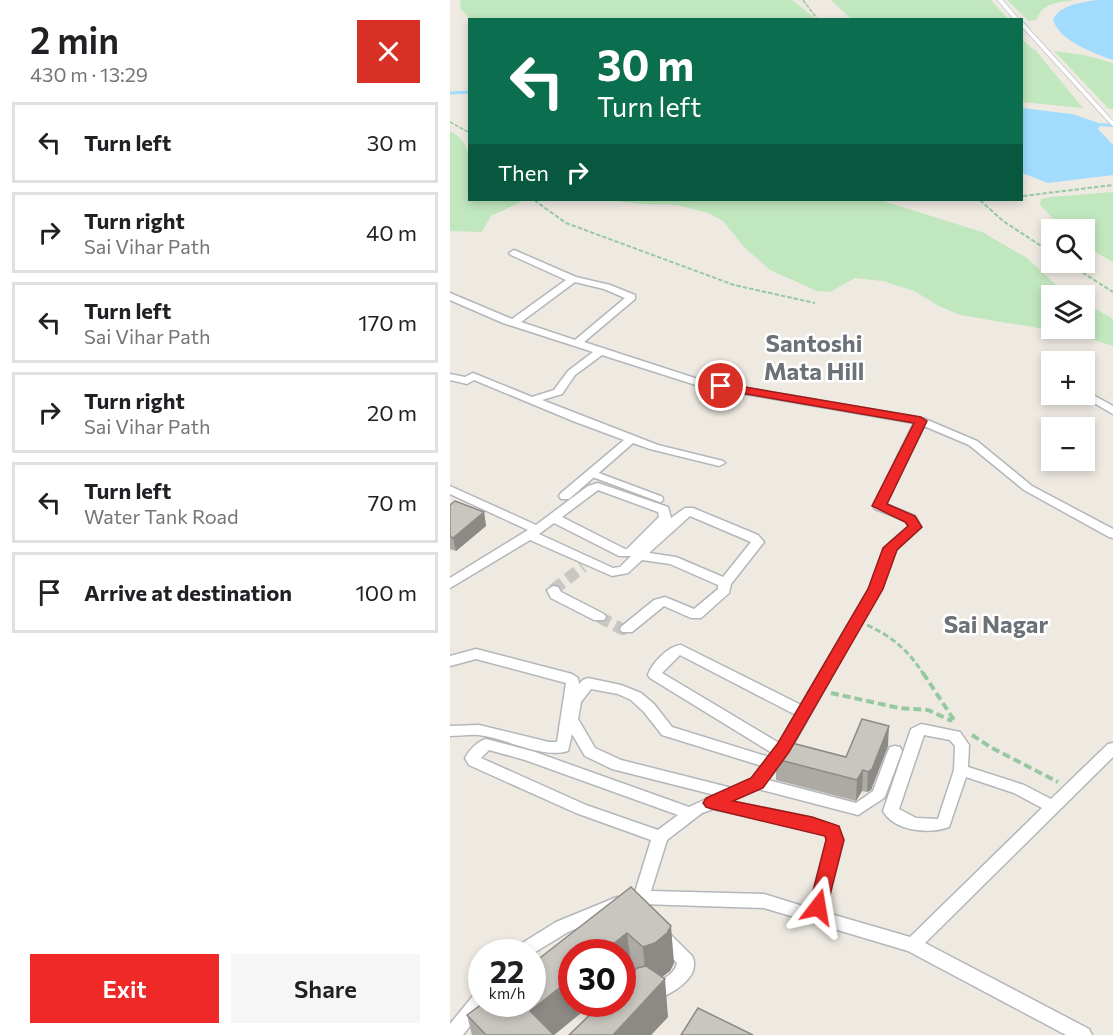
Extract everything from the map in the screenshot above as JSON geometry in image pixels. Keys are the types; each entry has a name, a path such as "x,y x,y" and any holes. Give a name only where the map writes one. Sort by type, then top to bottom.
{"street":[{"path":"514,253 573,279 607,287 632,297 577,343"},
{"path":"514,323 573,279"},
{"path":"450,296 514,323 699,383 921,421 973,443 1028,488 1113,534"},
{"path":"532,400 558,392 565,379 575,368 602,351"},
{"path":"450,377 467,381 473,376 654,447 719,463"},
{"path":"1095,400 1113,411"},
{"path":"638,915 633,899 660,837 690,814 757,783 804,713 876,589 890,548 915,527 911,519 879,506 921,421"},
{"path":"565,496 633,438"},
{"path":"450,584 534,532 592,488 598,486 664,510 666,513 665,518 631,552 623,553 554,518"},
{"path":"450,490 534,532 586,564 612,572 624,570 680,516 689,511 754,537 758,542 725,583 724,590 696,615 664,601 627,629"},
{"path":"640,556 672,560 725,583"},
{"path":"553,590 556,595 598,617"},
{"path":"776,757 656,675 656,671 677,650 681,650 804,713"},
{"path":"450,661 476,654 567,677 573,681 563,747 549,747 479,730 450,731"},
{"path":"734,794 617,765 590,752 571,719 574,701 588,683 632,693 650,709 658,724 667,731 776,757"},
{"path":"921,729 955,735 960,739 963,745 961,770 944,823 932,827 898,817 891,811 916,734 921,729"},
{"path":"660,837 581,809 474,761 472,758 486,744 502,748 653,798 690,814"},
{"path":"913,945 1113,748"},
{"path":"757,783 858,809 879,794 895,751"},
{"path":"961,770 1019,789 1053,807"},
{"path":"712,803 812,824 833,831 835,840 815,916"},
{"path":"543,939 562,927 633,899 764,901 913,945 1083,1035"},
{"path":"636,997 642,994 651,995 681,976 686,969 686,961 652,928"},
{"path":"452,1035 468,1015"}],"lane":[{"path":"1000,0 1015,18"},
{"path":"1023,25 1113,124"},
{"path":"593,474 660,499"}],"path":[{"path":"803,0 816,18"},
{"path":"450,123 468,132"},
{"path":"1023,196 1113,185"},
{"path":"535,201 547,211 577,227 734,285 815,303"},
{"path":"981,201 1004,221 1041,246"},
{"path":"1083,273 1113,292"},
{"path":"857,620 889,635 916,662 956,723"}],"green space":[{"path":"460,0 792,0 813,18 468,19 461,10"},
{"path":"831,0 991,0 1007,18 850,18"},
{"path":"1007,0 1075,0 1047,7 1036,20 1029,21"},
{"path":"1023,41 1036,51 1083,108 1023,102"},
{"path":"1054,51 1084,55 1113,63 1113,109 1109,109"},
{"path":"450,131 464,143 468,152 468,201 521,202 491,216 482,232 450,231"},
{"path":"1113,192 1113,262 1095,252 1095,219 1053,219 1040,205 1041,199"},
{"path":"616,201 883,201 982,232 1027,258 1041,273 1057,285 1041,285 1041,328 960,315 914,291 883,281 855,278 830,292 817,291 770,270 745,248 723,221 708,213 677,205"},
{"path":"1095,309 1113,319 1113,346 1090,339 1095,339"}],"water":[{"path":"1096,0 1113,0 1113,60 1087,50 1070,40 1053,20 1066,7"},
{"path":"1023,108 1072,114 1099,123 1113,124 1113,127 1100,126 1098,129 1113,145 1113,175 1048,183 1023,173"}],"building":[{"path":"455,501 484,512 453,538 450,536 450,505"},
{"path":"862,719 889,726 872,769 868,772 863,770 857,780 776,759 784,741 846,757"},
{"path":"631,887 671,926 667,933 655,943 643,947 627,933 619,939 564,939"},
{"path":"558,944 558,989 546,998 546,953"},
{"path":"646,966 665,979 636,1010 636,969"},
{"path":"698,1008 753,1035 681,1035"},
{"path":"469,1017 536,1017 554,1035 486,1035"},
{"path":"588,1017 630,1017 613,1035 569,1035"}],"waterway":[{"path":"450,93 468,92"}],"tunnel":[{"path":"553,590 583,567"},
{"path":"599,617 622,629 627,629"}],"district":[{"name":"Santoshi Mata Hill","path":"814,356"},
{"name":"Sai Nagar","path":"996,623"}],"route":[{"path":"721,386 921,421 879,506 911,519 915,527 890,548 876,589 784,748 757,783 712,803 821,826 833,831 835,840 818,907"}]}
